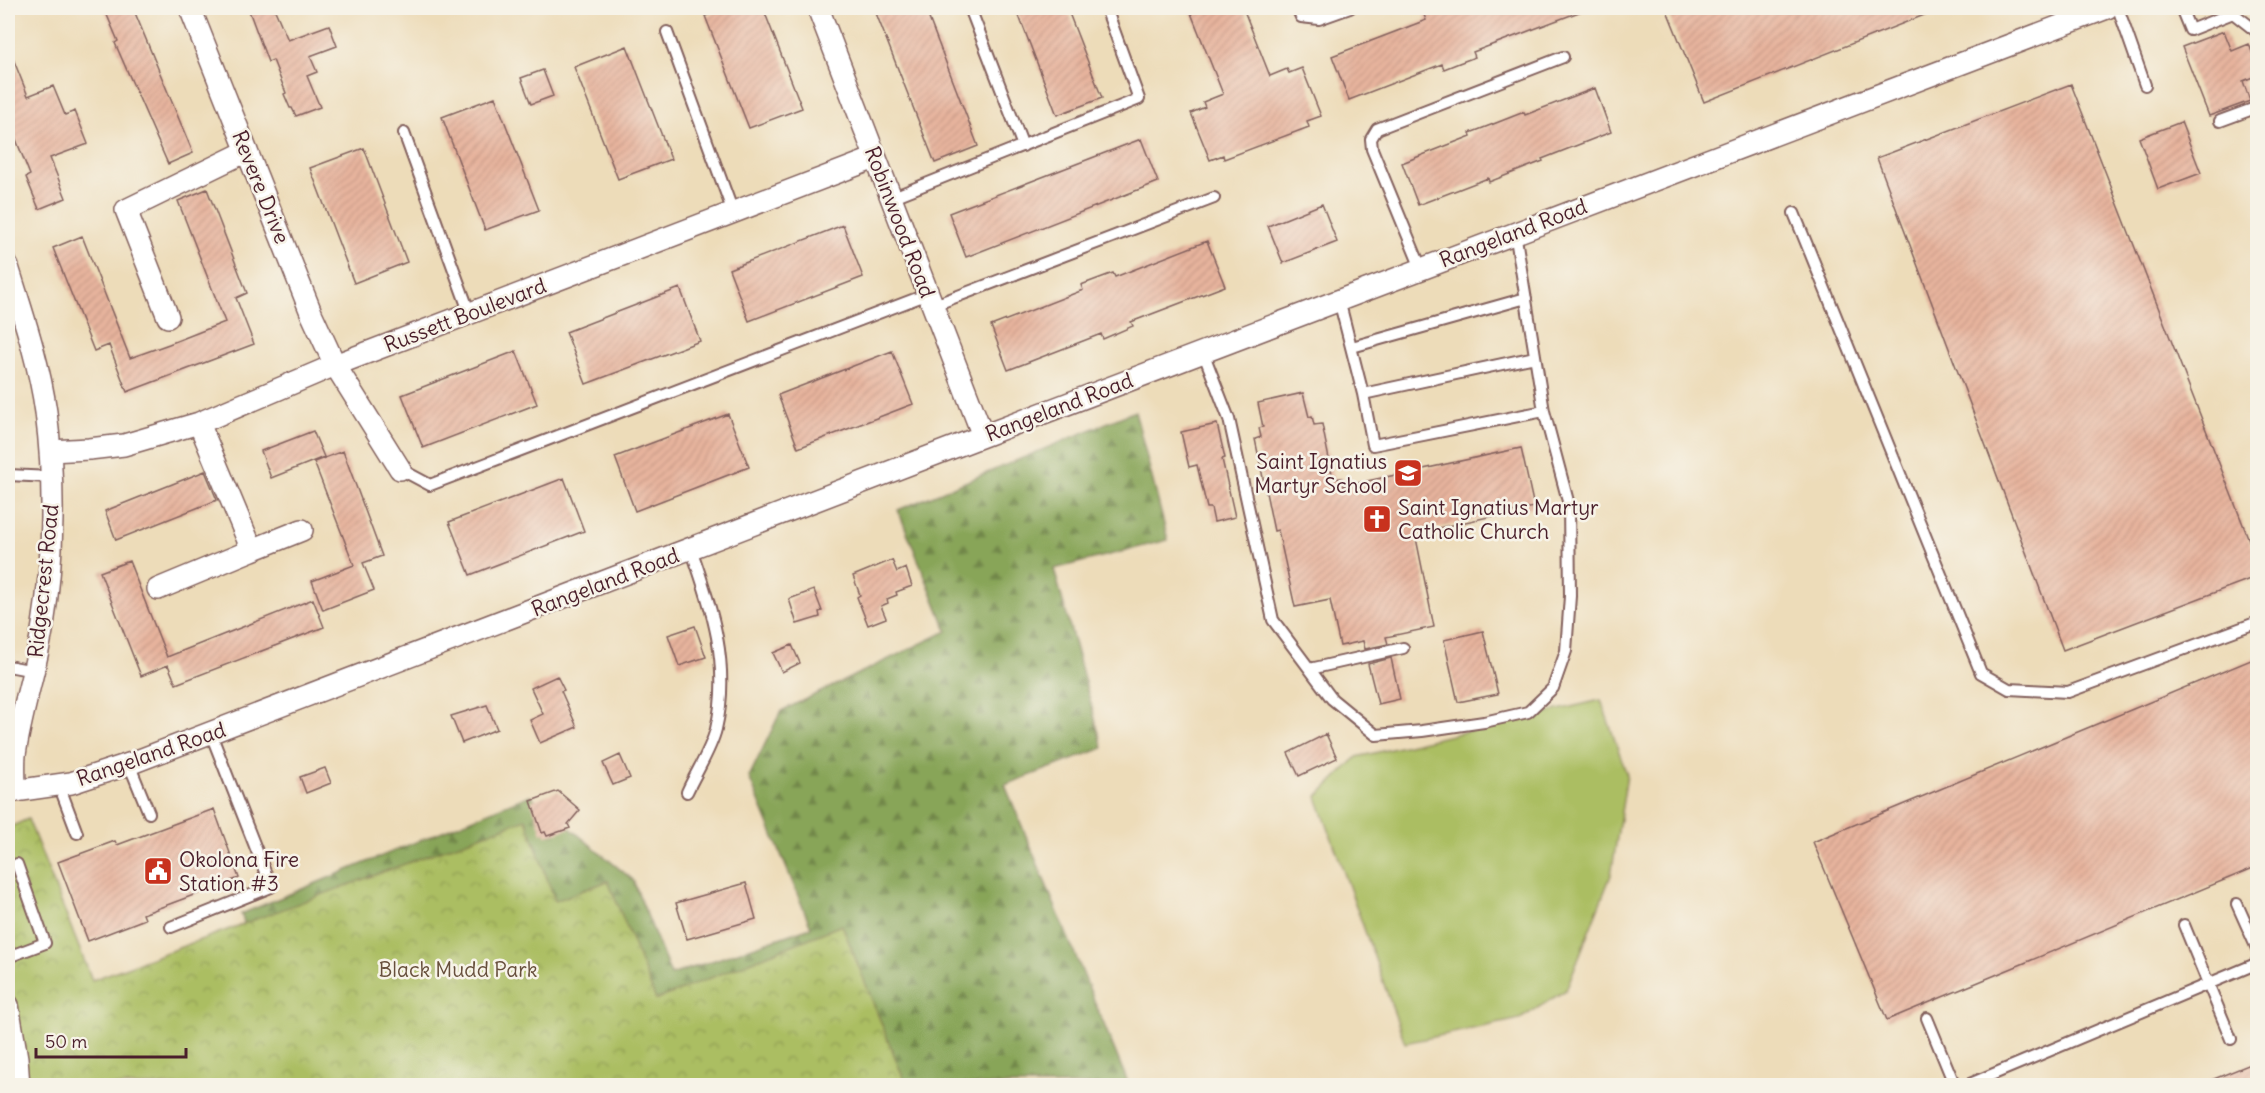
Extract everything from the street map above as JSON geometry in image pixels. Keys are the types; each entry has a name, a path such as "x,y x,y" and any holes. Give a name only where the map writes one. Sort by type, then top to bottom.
{"street":[{"name":"Revere Drive","path":"190,8 312,315 335,364 400,469"},
{"name":"Robinwood Road","path":"818,8 982,436"},
{"name":"Rangeland Road","path":"11,792 59,785 96,776 211,734 1203,351 2107,8"},
{"path":"168,317 126,210 247,151"},
{"name":"Russett Boulevard","path":"50,451 124,445 199,423 335,364 875,158"},
{"name":"Ridgecrest Road","path":"8,267 28,329 37,368 45,411 51,477 51,542 43,623 15,757 11,792"},
{"path":"199,423 252,550"},
{"path":"158,589 302,530"},
{"path":"9,1013 17,1058 19,1086"}],"lane":[{"path":"970,8 1023,146"},
{"path":"891,198 1139,99 1106,8"},
{"path":"1297,8 1300,17 1319,19 1350,8"},
{"path":"2118,8 2145,85"},
{"path":"2181,8 2190,30 2233,13 2256,31 2258,36"},
{"path":"667,32 733,213"},
{"path":"1420,268 1372,149 1371,139 1377,129 1563,57"},
{"path":"2220,121 2258,107"},
{"path":"404,133 470,314"},
{"path":"400,469 430,485 930,300 1214,198"},
{"path":"1794,213 1980,673 2009,689 2068,692 2258,621"},
{"path":"1203,351 1229,419 1273,620 1332,699 1376,735 1473,723 1528,712 1553,688 1566,651 1570,596 1569,505 1544,411 1515,232"},
{"path":"1352,347 1526,298"},
{"path":"1339,300 1352,347 1373,445 1544,411"},
{"path":"1363,394 1535,357"},
{"path":"8,475 51,477"},
{"path":"687,792 715,731 722,682 715,622 691,549"},
{"path":"1310,669 1403,648"},
{"path":"8,666 34,671"},
{"path":"171,927 271,887 211,734"},
{"path":"129,764 149,813"},
{"path":"59,785 77,833"},
{"path":"8,957 45,943 17,864"},
{"path":"2237,904 2258,951"},
{"path":"2184,925 2231,1039"},
{"path":"1965,1086 2258,963"},
{"path":"1927,1018 1955,1086"}],"green space":[{"path":"1135,411 1168,540 1054,569 1103,748 1005,785 1129,1085 302,1085 241,914 530,795 633,880 671,975 811,927 749,777 781,711 947,631 898,510"},
{"path":"1601,700 1627,775 1611,875 1566,990 1520,1019 1405,1043 1317,797 1357,757"},
{"name":"Black Mudd Park","path":"28,819 92,980 526,819 555,901 608,881 656,1000 842,925 906,1085 8,1086 8,828"}],"building":[{"path":"104,8 133,8 193,153 168,164 115,43 118,41"},
{"path":"248,8 274,8 288,40 329,25 337,46 310,56 317,72 307,76 320,107 296,116 290,108 273,60 268,62"},
{"path":"726,8 763,8 802,108 749,128 705,16"},
{"path":"874,8 925,8 978,146 935,163"},
{"path":"1016,8 1067,8 1102,98 1057,115"},
{"path":"1189,8 1243,8 1270,76 1287,69 1289,73 1302,68 1321,116 1307,121 1309,127 1224,159 1223,155 1210,160 1191,113 1205,107 1203,102 1223,94"},
{"path":"1443,8 1587,9 1473,52 1475,57 1444,69 1442,64 1349,100 1332,56 1426,20 1424,15"},
{"path":"1666,8 1942,8 1704,102"},
{"path":"2224,31 2232,51 2249,44 2258,68 2258,75 2243,81 2250,101 2209,116 2182,47"},
{"path":"8,46 28,96 53,86 65,115 75,111 88,144 50,158 66,198 39,209 26,177 30,175 8,119"},
{"path":"627,46 671,159 618,179 574,67"},
{"path":"543,70 553,96 531,104 521,78"},
{"path":"2071,84 2258,563 2258,576 2063,650 1877,158"},
{"path":"1595,88 1611,132 1489,182 1488,178 1418,205 1402,163 1524,112 1525,115"},
{"path":"495,97 539,210 485,230 442,117"},
{"path":"2181,122 2201,173 2158,189 2139,138"},
{"path":"1141,139 1158,182 966,257 949,213"},
{"path":"364,148 407,262 354,283 310,168"},
{"path":"207,189 247,293 236,298 254,344 127,392 109,345 94,351 53,248 82,236 130,358 169,344 225,322 178,201"},
{"path":"1322,204 1337,242 1283,263 1268,226"},
{"path":"843,225 863,277 749,321 729,269"},
{"path":"1207,241 1225,286 1131,322 1133,326 1103,339 1101,334 1008,370 991,326 1083,290 1081,285 1113,273 1115,277"},
{"path":"680,288 700,341 586,384 566,332"},
{"path":"516,351 537,404 423,448 402,395"},
{"path":"892,351 913,404 798,448 778,395"},
{"name":"Saint Ignatius Martyr Catholic Church","path":"1303,393 1309,417 1312,416 1314,425 1322,424 1333,479 1342,478 1344,486 1521,448 1534,507 1415,533 1434,627 1386,637 1388,644 1365,649 1363,641 1340,646 1330,600 1295,607 1278,530 1274,531 1255,439 1261,437 1259,428 1263,427 1258,403"},
{"path":"728,414 749,467 635,511 615,457"},
{"path":"1217,424 1235,517 1214,522 1211,508 1207,508 1197,465 1189,467 1181,432"},
{"path":"313,431 324,457 271,478 261,451"},
{"path":"343,451 382,556 363,563 374,590 323,610 312,581 354,565 314,462"},
{"path":"205,471 217,500 116,540 105,511"},
{"path":"564,478 584,531 470,575 449,522"},
{"path":"892,560 897,572 906,568 912,586 896,592 897,595 887,599 888,603 881,606 886,618 868,625 857,597 860,595 853,576"},
{"path":"129,561 167,657 313,599 324,627 176,684 168,665 141,676 100,572"},
{"path":"814,590 822,611 819,612 820,617 797,624 789,599"},
{"path":"695,626 706,657 679,666 668,635"},
{"path":"1483,631 1498,694 1458,702 1444,640"},
{"path":"792,645 800,663 782,672 773,653"},
{"path":"2258,657 2258,866 1887,1020 1813,842"},
{"path":"1391,658 1400,699 1378,704 1368,664"},
{"path":"557,676 577,727 540,743 530,720 543,714 531,688"},
{"path":"487,705 497,729 462,743 451,716"},
{"path":"1326,734 1337,758 1299,776 1288,753"},
{"path":"620,755 630,778 613,785 603,763"},
{"path":"325,768 331,783 306,793 300,777"},
{"path":"558,791 580,810 568,824 570,828 547,836 545,832 542,833 531,801"},
{"path":"214,809 239,878 143,914 145,919 88,941 58,862 115,841 117,845"},
{"path":"746,883 756,919 687,939 676,903"},
{"path":"2258,1061 2258,1086 2199,1086 2199,1085"}],"place":[{"name":"Saint Ignatius Martyr School","path":"1408,473"},
{"name":"Saint Ignatius Martyr Catholic Church","path":"1377,519"},
{"name":"Okolona Fire Station #3","path":"158,871"}]}
